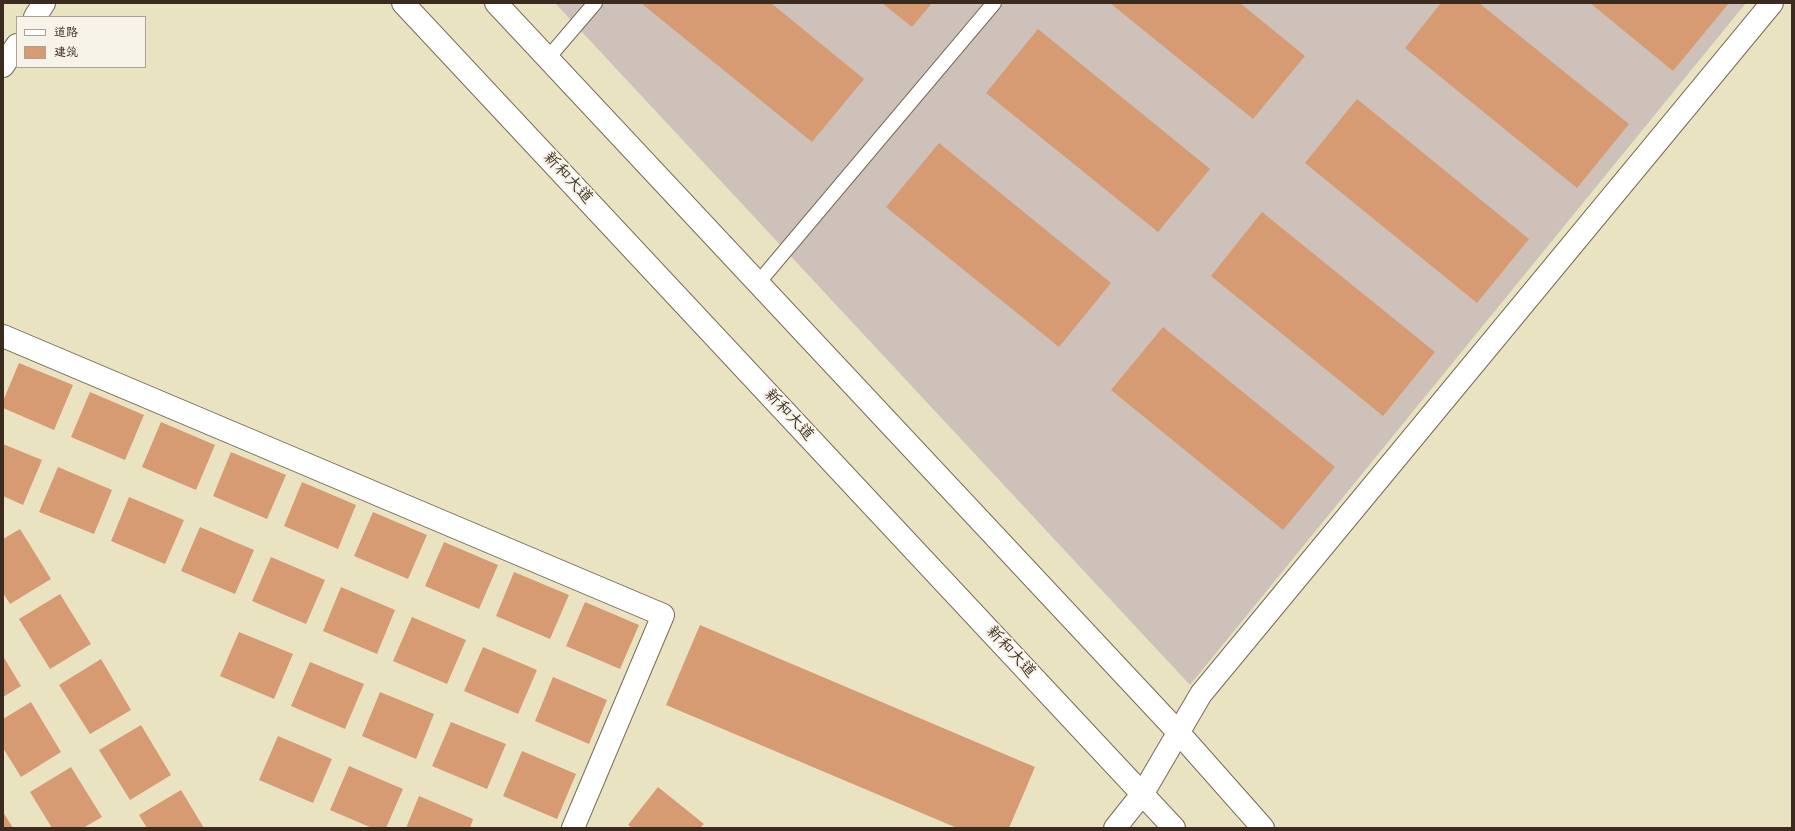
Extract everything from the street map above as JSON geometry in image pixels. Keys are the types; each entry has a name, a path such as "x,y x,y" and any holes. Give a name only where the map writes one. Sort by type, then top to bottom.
{"main road":[{"path":"36,16 44,3"},
{"name":"新和大道","path":"404,3 1143,793 1174,828"},
{"path":"496,3 1178,732 1263,828"},
{"path":"1115,828 1143,793 1201,694 1772,3"},
{"path":"3,66 16,46"},
{"path":"3,336 663,615 573,828"}],"lane":[{"path":"548,58 595,3"},
{"path":"758,283 994,3"}],"shaded area":[{"path":"555,3 1746,3 1190,685"}],"building":[{"path":"641,3 771,3 864,79 812,142"},
{"path":"882,3 932,3 912,27"},
{"path":"1110,3 1240,3 1305,56 1253,119"},
{"path":"1441,3 1479,3 1629,124 1577,188 1405,48"},
{"path":"1590,3 1729,3 1673,71"},
{"path":"1038,29 1210,169 1158,232 986,93"},
{"path":"1357,99 1529,239 1477,303 1305,163"},
{"path":"939,143 1111,283 1059,347 886,207"},
{"path":"1262,212 1435,352 1383,416 1211,276"},
{"path":"1163,327 1335,467 1283,530 1111,390"},
{"path":"19,363 73,385 54,430 3,408 3,401"},
{"path":"90,392 144,415 125,460 71,437"},
{"path":"161,422 215,445 196,490 142,467"},
{"path":"3,444 42,460 23,505 3,496"},
{"path":"231,452 286,475 267,519 213,496"},
{"path":"58,467 112,490 94,534 39,512"},
{"path":"302,482 356,505 338,549 284,526"},
{"path":"129,497 184,520 165,564 111,541"},
{"path":"373,512 427,535 408,579 354,556"},
{"path":"200,527 254,550 235,594 181,571"},
{"path":"20,529 51,579 10,604 3,593 3,539"},
{"path":"444,542 498,565 479,609 425,586"},
{"path":"271,557 325,580 306,624 252,601"},
{"path":"514,572 569,595 550,639 496,616"},
{"path":"341,587 395,610 377,654 323,631"},
{"path":"60,594 91,644 50,669 19,619"},
{"path":"585,602 639,625 620,669 566,646"},
{"path":"412,617 466,640 447,684 393,661"},
{"path":"700,625 1035,767 1009,828 957,828 666,705"},
{"path":"239,632 293,654 274,699 220,676"},
{"path":"483,647 537,670 518,714 464,691"},
{"path":"3,656 21,686 3,697"},
{"path":"101,659 131,710 90,734 59,685"},
{"path":"310,662 364,684 345,729 291,706"},
{"path":"553,677 607,700 589,744 535,721"},
{"path":"380,692 434,714 416,759 362,736"},
{"path":"31,702 61,752 21,777 3,748 3,719"},
{"path":"451,722 506,744 487,789 432,766"},
{"path":"141,725 171,775 130,800 99,750"},
{"path":"278,736 332,759 313,803 259,780"},
{"path":"522,751 576,774 557,819 503,796"},
{"path":"349,766 403,789 386,828 372,828 330,810"},
{"path":"71,767 102,817 83,828 52,828 30,792"},
{"path":"658,787 704,824 700,828 632,828 628,825"},
{"path":"181,790 204,828 147,828 139,815"},
{"path":"419,796 473,819 470,828 406,828"},
{"path":"3,812 13,828 3,828"}]}
